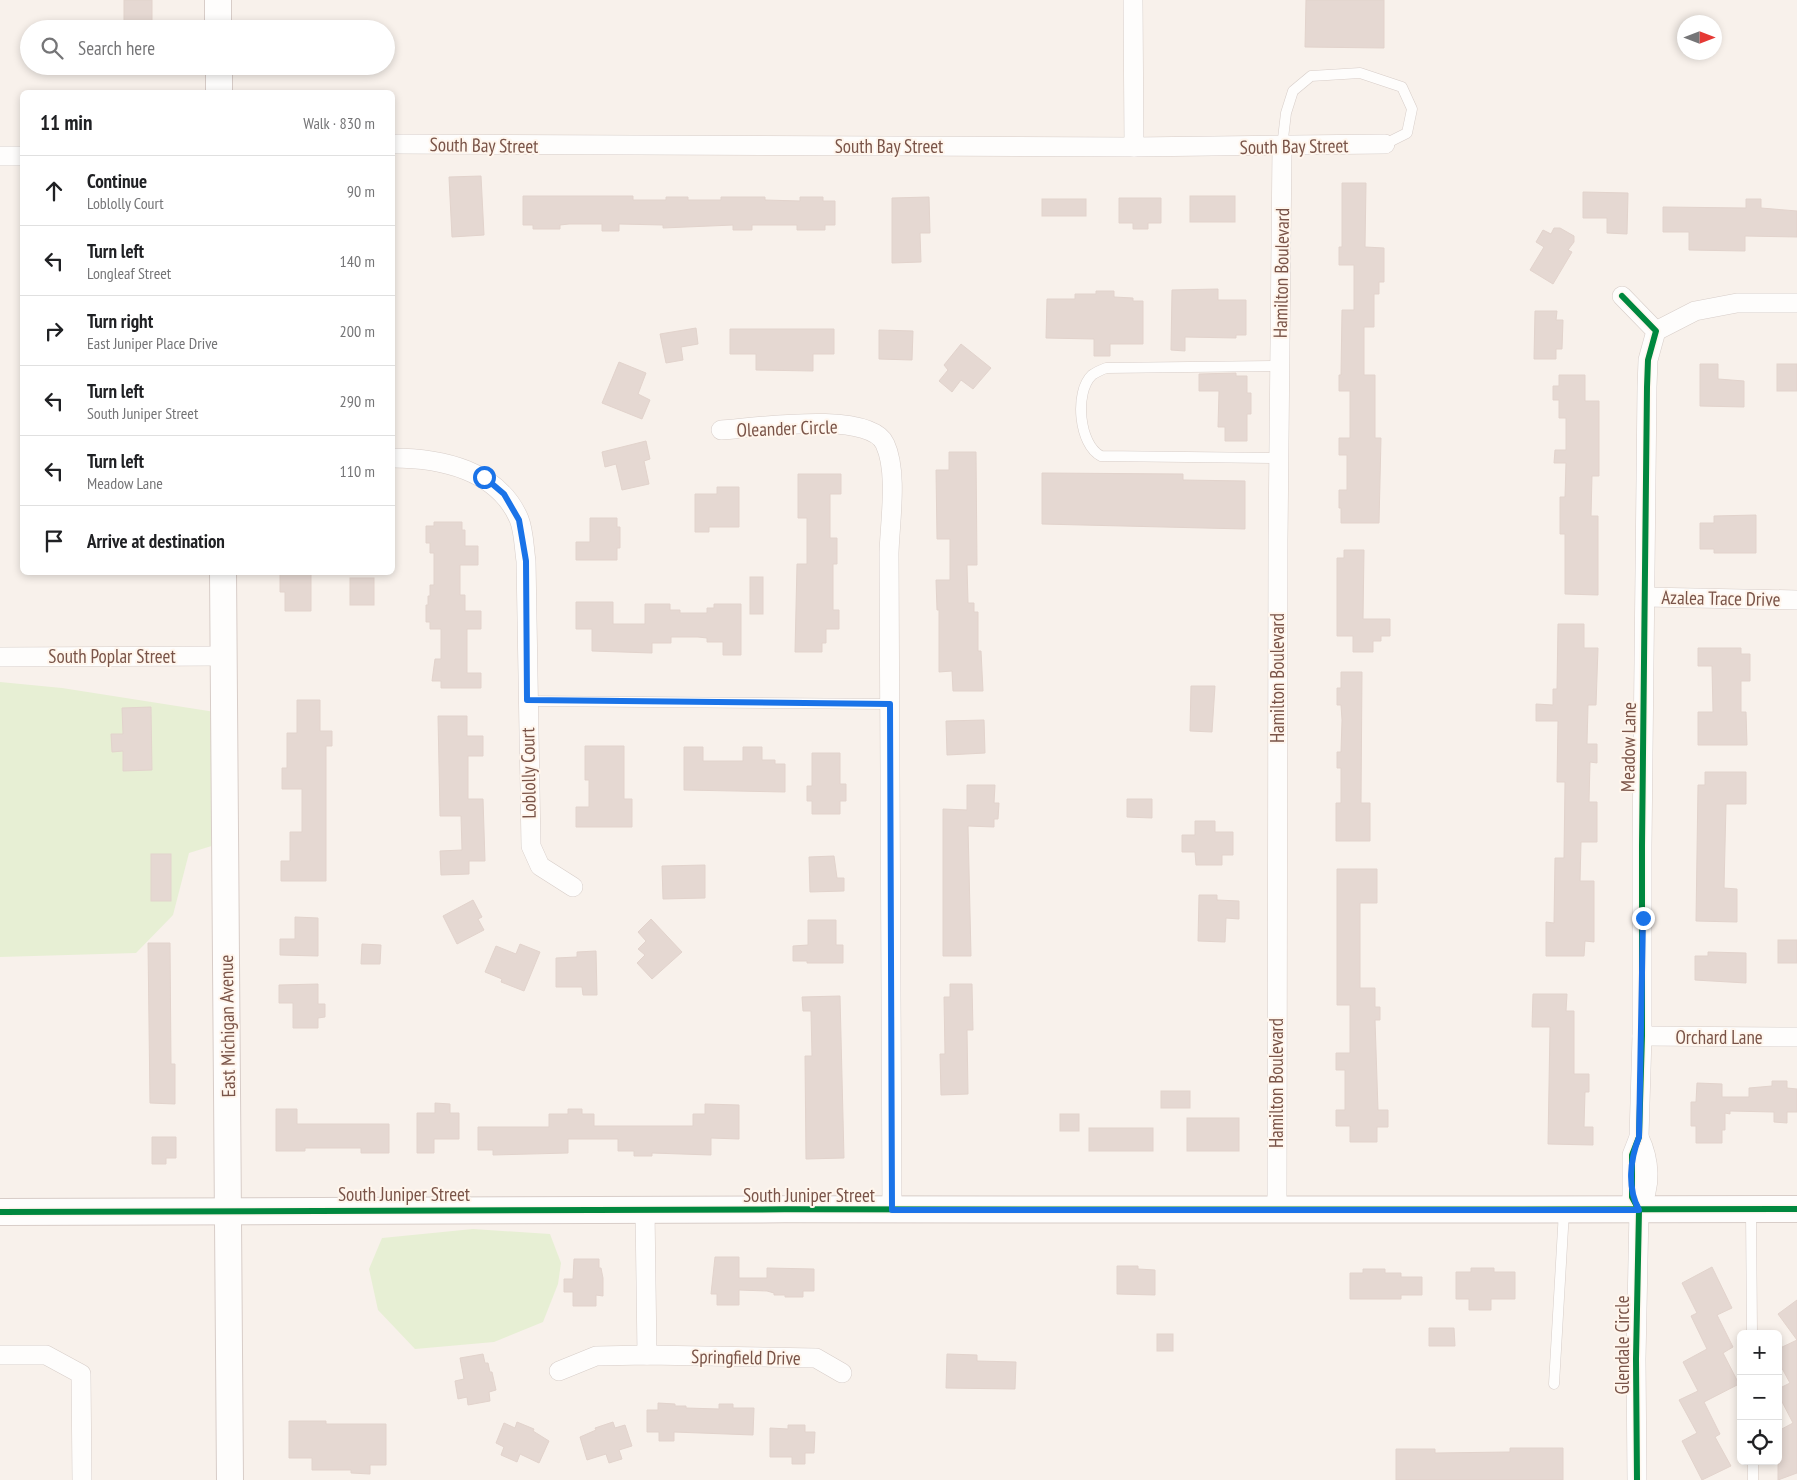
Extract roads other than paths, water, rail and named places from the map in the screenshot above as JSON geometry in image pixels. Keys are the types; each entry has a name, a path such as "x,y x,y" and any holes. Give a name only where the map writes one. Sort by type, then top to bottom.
{"street":[{"path":"218,0 218,20"},
{"path":"1132,0 1134,147"},
{"path":"219,75 219,90"},
{"name":"South Bay Street","path":"395,144 1282,147 1385,144"},
{"name":"Hamilton Boulevard","path":"1277,1210 1278,458 1282,147"},
{"path":"0,156 20,156"},
{"path":"1622,296 1656,330 1695,311 1737,303 1797,303"},
{"name":"Meadow Lane","path":"1639,1210 1632,1196 1632,1154 1639,1137 1642,1036 1642,836 1647,387 1648,360 1656,330"},
{"name":"Oleander Circle","path":"721,430 829,423 856,426 876,432 885,442 892,464 889,553 890,704"},
{"name":"Loblolly Court","path":"395,458 450,464 484,477 504,494 519,520 526,561 530,846 540,866 573,887"},
{"name":"East Michigan Avenue","path":"223,575 230,1210 230,1480"},
{"name":"Azalea Trace Drive","path":"1646,597 1797,600"},
{"name":"South Poplar Street","path":"0,657 224,656"},
{"path":"890,704 892,1210"},
{"name":"Orchard Lane","path":"1642,1036 1797,1037"},
{"name":"South Juniper Street","path":"0,1212 230,1210 1797,1209"},
{"path":"645,1210 647,1355"},
{"name":"Glendale Circle","path":"1637,1480 1636,1359 1639,1210"},
{"path":"0,1355 46,1355 81,1374 82,1480"},
{"name":"Springfield Drive","path":"559,1372 596,1356 647,1355 816,1358 842,1373"}],"lane":[{"path":"1282,147 1286,113 1293,92 1311,76 1360,73 1402,87 1412,109 1407,133 1385,144"},
{"path":"1278,458 1101,456 1094,452 1084,433 1082,403 1084,387 1092,376 1106,368 1280,366"},
{"path":"527,700 890,704"},
{"path":"1751,1209 1752,1330"},
{"path":"1554,1384 1564,1210"},
{"path":"1752,1465 1753,1480"}]}
